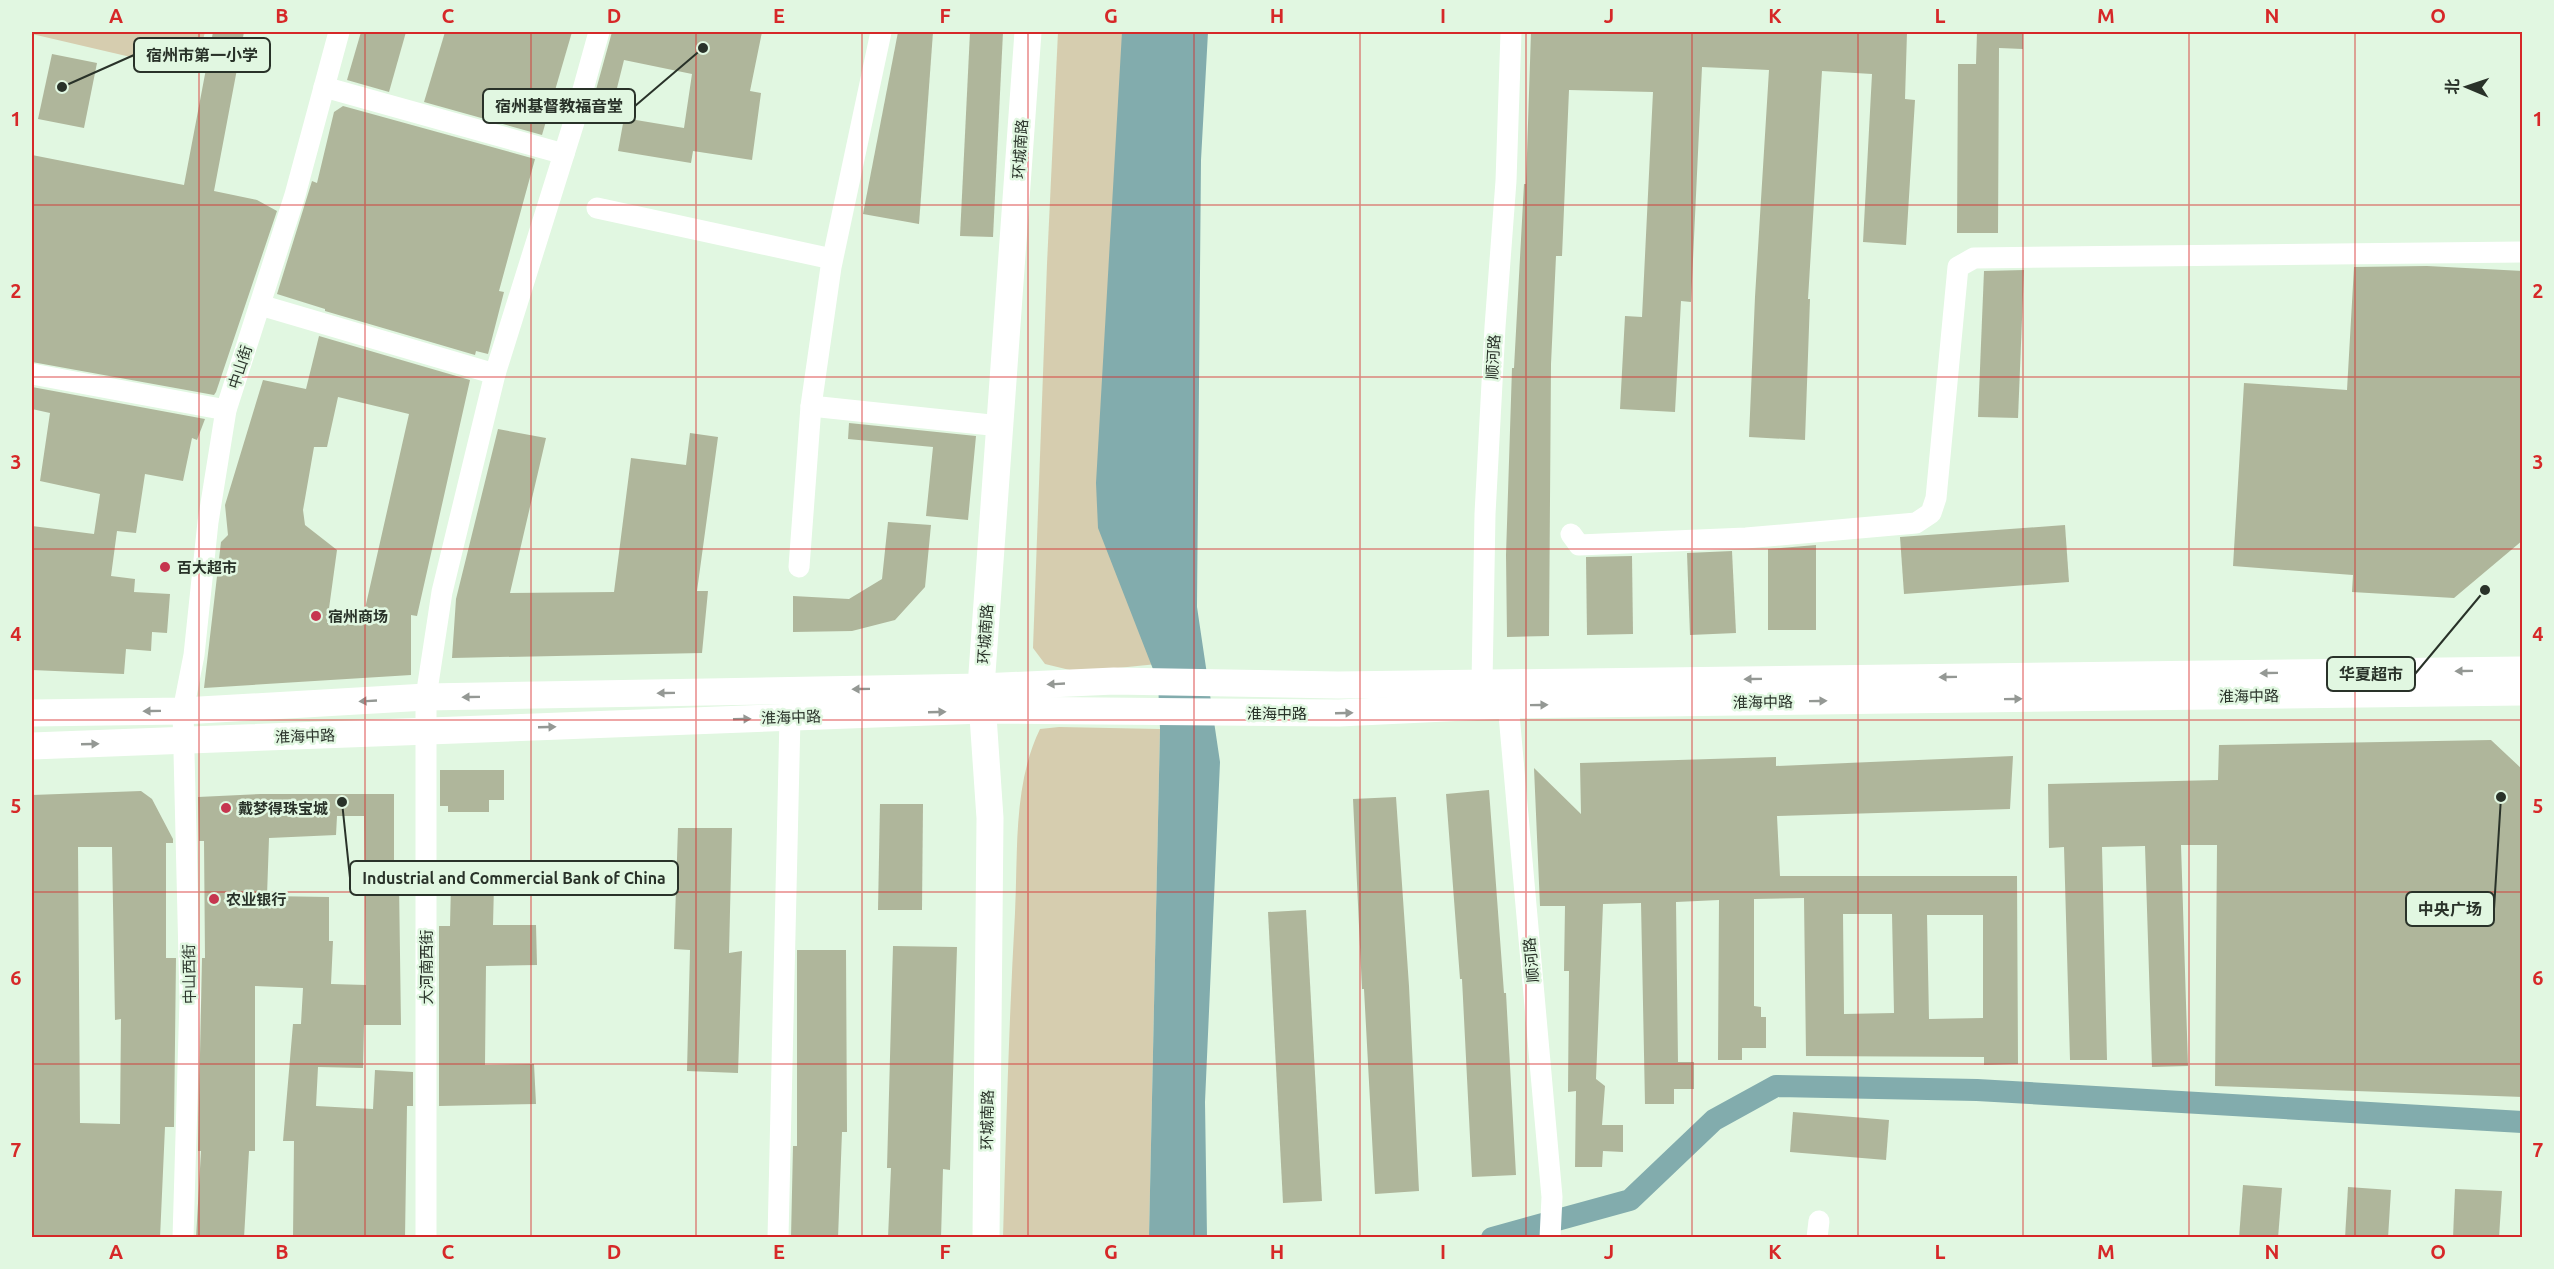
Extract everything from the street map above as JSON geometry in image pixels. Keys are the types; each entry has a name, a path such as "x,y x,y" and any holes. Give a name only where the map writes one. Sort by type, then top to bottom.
{"main road":[{"name":"环城南路","path":"986,1238 990,818 982,698 1028,32"},
{"name":"淮海中路","path":"32,713 183,711 426,698 982,698 1105,710 1339,713 1499,690 2523,670"},
{"name":"淮海中路","path":"32,746 790,717 982,698 1114,681 1499,690 2523,692"}],"street":[{"name":"中山街","path":"183,711 194,655 208,522 226,410 295,195 339,32"},
{"name":"大河南西街","path":"426,1238 426,698 442,592 495,374 564,154 599,32"},
{"path":"798,567 811,406 832,259 881,32"},
{"name":"顺河路","path":"1511,32 1506,181 1485,514 1499,690 1552,1197 1550,1238"},
{"path":"324,87 564,154"},
{"path":"597,208 832,259"},
{"path":"1571,534 1578,545 1746,538 1916,523 1931,513 1936,498 1958,267 1974,258 2523,252"},
{"path":"260,305 495,374"},
{"path":"32,374 226,410"},
{"path":"811,406 1000,426"},
{"name":"中山西街","path":"183,711 189,999 183,1238"},
{"path":"778,1238 790,717"}],"shaded area":[{"path":"32,32 205,32 195,72 32,34"},
{"path":"1058,32 1132,32 1157,664 1078,672 1045,664 1033,648"},
{"path":"1059,727 1160,729 1149,1237 1003,1238 1018,819 1025,773 1040,729"}],"water":[{"path":"1122,32 1208,32 1201,160 1197,607 1220,762 1205,1102 1207,1237 1149,1237 1160,729 1158,682 1098,528 1096,483"}],"building":[{"path":"213,32 244,32 214,191 257,200 277,211 216,392 214,395 32,362 32,155 184,185"},
{"path":"361,32 406,32 389,92 347,80"},
{"path":"445,32 572,32 542,135 424,102"},
{"path":"612,32 762,32 750,91 761,93 752,160 693,151 691,163 618,151 624,118 684,128 692,74 624,60 609,120 589,115"},
{"path":"898,32 933,32 919,224 863,214"},
{"path":"970,32 1003,32 993,237 960,236"},
{"path":"1531,32 1907,32 1905,99 1915,100 1906,245 1863,242 1872,74 1822,71 1808,299 1810,299 1805,440 1749,437 1769,70 1702,67 1691,302 1681,301 1675,412 1620,409 1625,316 1642,317 1653,92 1569,90 1562,256 1556,256 1551,364 1549,636 1507,637 1506,555 1512,368 1514,368 1524,184 1526,184"},
{"path":"1977,32 2023,32 2023,49 1999,48 1998,233 1957,233 1958,64 1976,64"},
{"path":"52,54 97,63 84,128 38,119"},
{"path":"343,106 535,159 499,291 504,292 488,354 476,351 475,355 325,311 325,309 277,294 312,181 317,183 334,112"},
{"path":"2427,266 2523,271 2523,540 2454,598 2352,592 2353,575 2233,566 2244,383 2347,390 2354,267"},
{"path":"2024,270 2018,418 1978,417 1984,271"},
{"path":"319,336 470,380 417,616 411,615 411,675 204,688 221,542 228,535 225,505 263,380 306,389","holes":["338,397 409,414 362,622 327,623 337,550 305,525 303,510 314,447 327,447"]},
{"path":"32,387 205,419 197,440 192,438 183,481 145,474 136,533 117,531 111,576 135,579 134,592 170,594 167,633 152,632 151,651 126,649 124,674 32,670 32,526 94,534 100,494 40,481 50,413 32,409"},
{"path":"849,423 976,436 968,520 926,516 933,447 848,439"},
{"path":"498,429 546,438 510,593 614,592 631,458 686,465 690,433 718,437 697,591 708,591 702,653 452,658 456,599"},
{"path":"888,522 931,525 925,587 895,620 852,631 793,632 793,596 849,599 882,579"},
{"path":"2065,525 2069,582 1904,594 1900,537"},
{"path":"1816,545 1816,630 1768,630 1768,549"},
{"path":"1732,551 1736,633 1690,635 1687,553"},
{"path":"1632,556 1633,634 1587,635 1586,557"},
{"path":"2491,740 2523,770 2523,1097 2215,1086 2217,845 2181,845 2188,1066 2152,1067 2145,846 2102,847 2107,1060 2070,1060 2064,847 2049,848 2048,784 2218,780 2219,745"},
{"path":"2013,756 2010,809 1777,816 1780,876 2017,876 2018,1064 1984,1065 1984,1057 1806,1056 1804,898 1754,899 1754,1006 1761,1007 1761,1017 1766,1017 1766,1048 1742,1048 1742,1060 1718,1060 1719,900 1676,902 1678,1062 1694,1062 1694,1089 1674,1089 1674,1104 1645,1104 1641,903 1603,904 1596,1079 1605,1086 1602,1125 1623,1125 1623,1152 1603,1151 1602,1167 1575,1167 1576,1091 1568,1092 1569,971 1564,971 1565,906 1540,906 1534,768 1581,814 1580,763 1776,757 1776,766","holes":["1843,914 1892,914 1894,1013 1844,1014","1927,915 1983,915 1983,1018 1929,1019"]},
{"path":"440,770 504,770 504,800 489,800 489,812 448,812 448,806 440,806"},
{"path":"1489,790 1504,993 1506,993 1516,1175 1472,1177 1462,979 1460,979 1446,794"},
{"path":"141,791 152,799 173,839 173,843 166,843 166,958 176,958 174,1127 165,1127 160,1238 32,1238 32,1126 34,1127 32,795","holes":["78,847 112,847 115,1020 121,1019 120,1124 80,1123"]},
{"path":"261,794 394,794 394,884 399,883 401,1025 364,1025 363,1068 318,1067 316,1106 373,1109 375,1070 413,1072 413,1106 407,1106 405,1238 293,1238 294,1141 283,1141 293,1024 301,1024 303,988 255,986 255,1151 249,1151 244,1238 196,1238 201,1151 198,1151 202,958 205,958 204,841 199,841 198,797","holes":["337,816 364,816 366,985 331,984 333,941 329,941 329,897 267,896 269,838 336,835"]},
{"path":"1396,797 1409,986 1419,1191 1375,1194 1353,799"},
{"path":"880,804 923,804 922,910 878,910"},
{"path":"678,828 732,828 729,953 742,951 738,1073 687,1071 690,950 674,949"},
{"path":"451,884 494,885 493,925 536,925 537,965 486,966 485,1065 534,1064 536,1104 439,1106 439,926 450,926"},
{"path":"1306,910 1322,1201 1283,1203 1268,912"},
{"path":"893,946 957,947 950,1170 943,1169 941,1238 888,1238 891,1168 887,1168"},
{"path":"797,950 846,950 847,1132 842,1132 838,1238 791,1238 793,1146 797,1146"},
{"path":"1793,1112 1889,1120 1886,1160 1790,1152"},
{"path":"2243,1185 2282,1188 2278,1238 2239,1238"},
{"path":"2348,1187 2391,1190 2388,1238 2345,1238"},
{"path":"2455,1189 2502,1191 2499,1238 2453,1238"}],"waterway":[{"path":"1492,1238 1630,1200 1714,1120 1776,1086 1977,1090 2522,1122"}],"place":[{"name":"宿州基督教福音堂","path":"703,48"},
{"name":"宿州市第一小学","path":"62,87"},
{"name":"百大超市","path":"165,567"},
{"name":"华夏超市","path":"2485,590"},
{"name":"宿州商场","path":"316,616"},
{"name":"中央广场","path":"2501,797"},
{"name":"Industrial and Commercial Bank of China","path":"342,802"},
{"name":"戴梦得珠宝城","path":"226,808"},
{"name":"农业银行","path":"214,899"}]}
